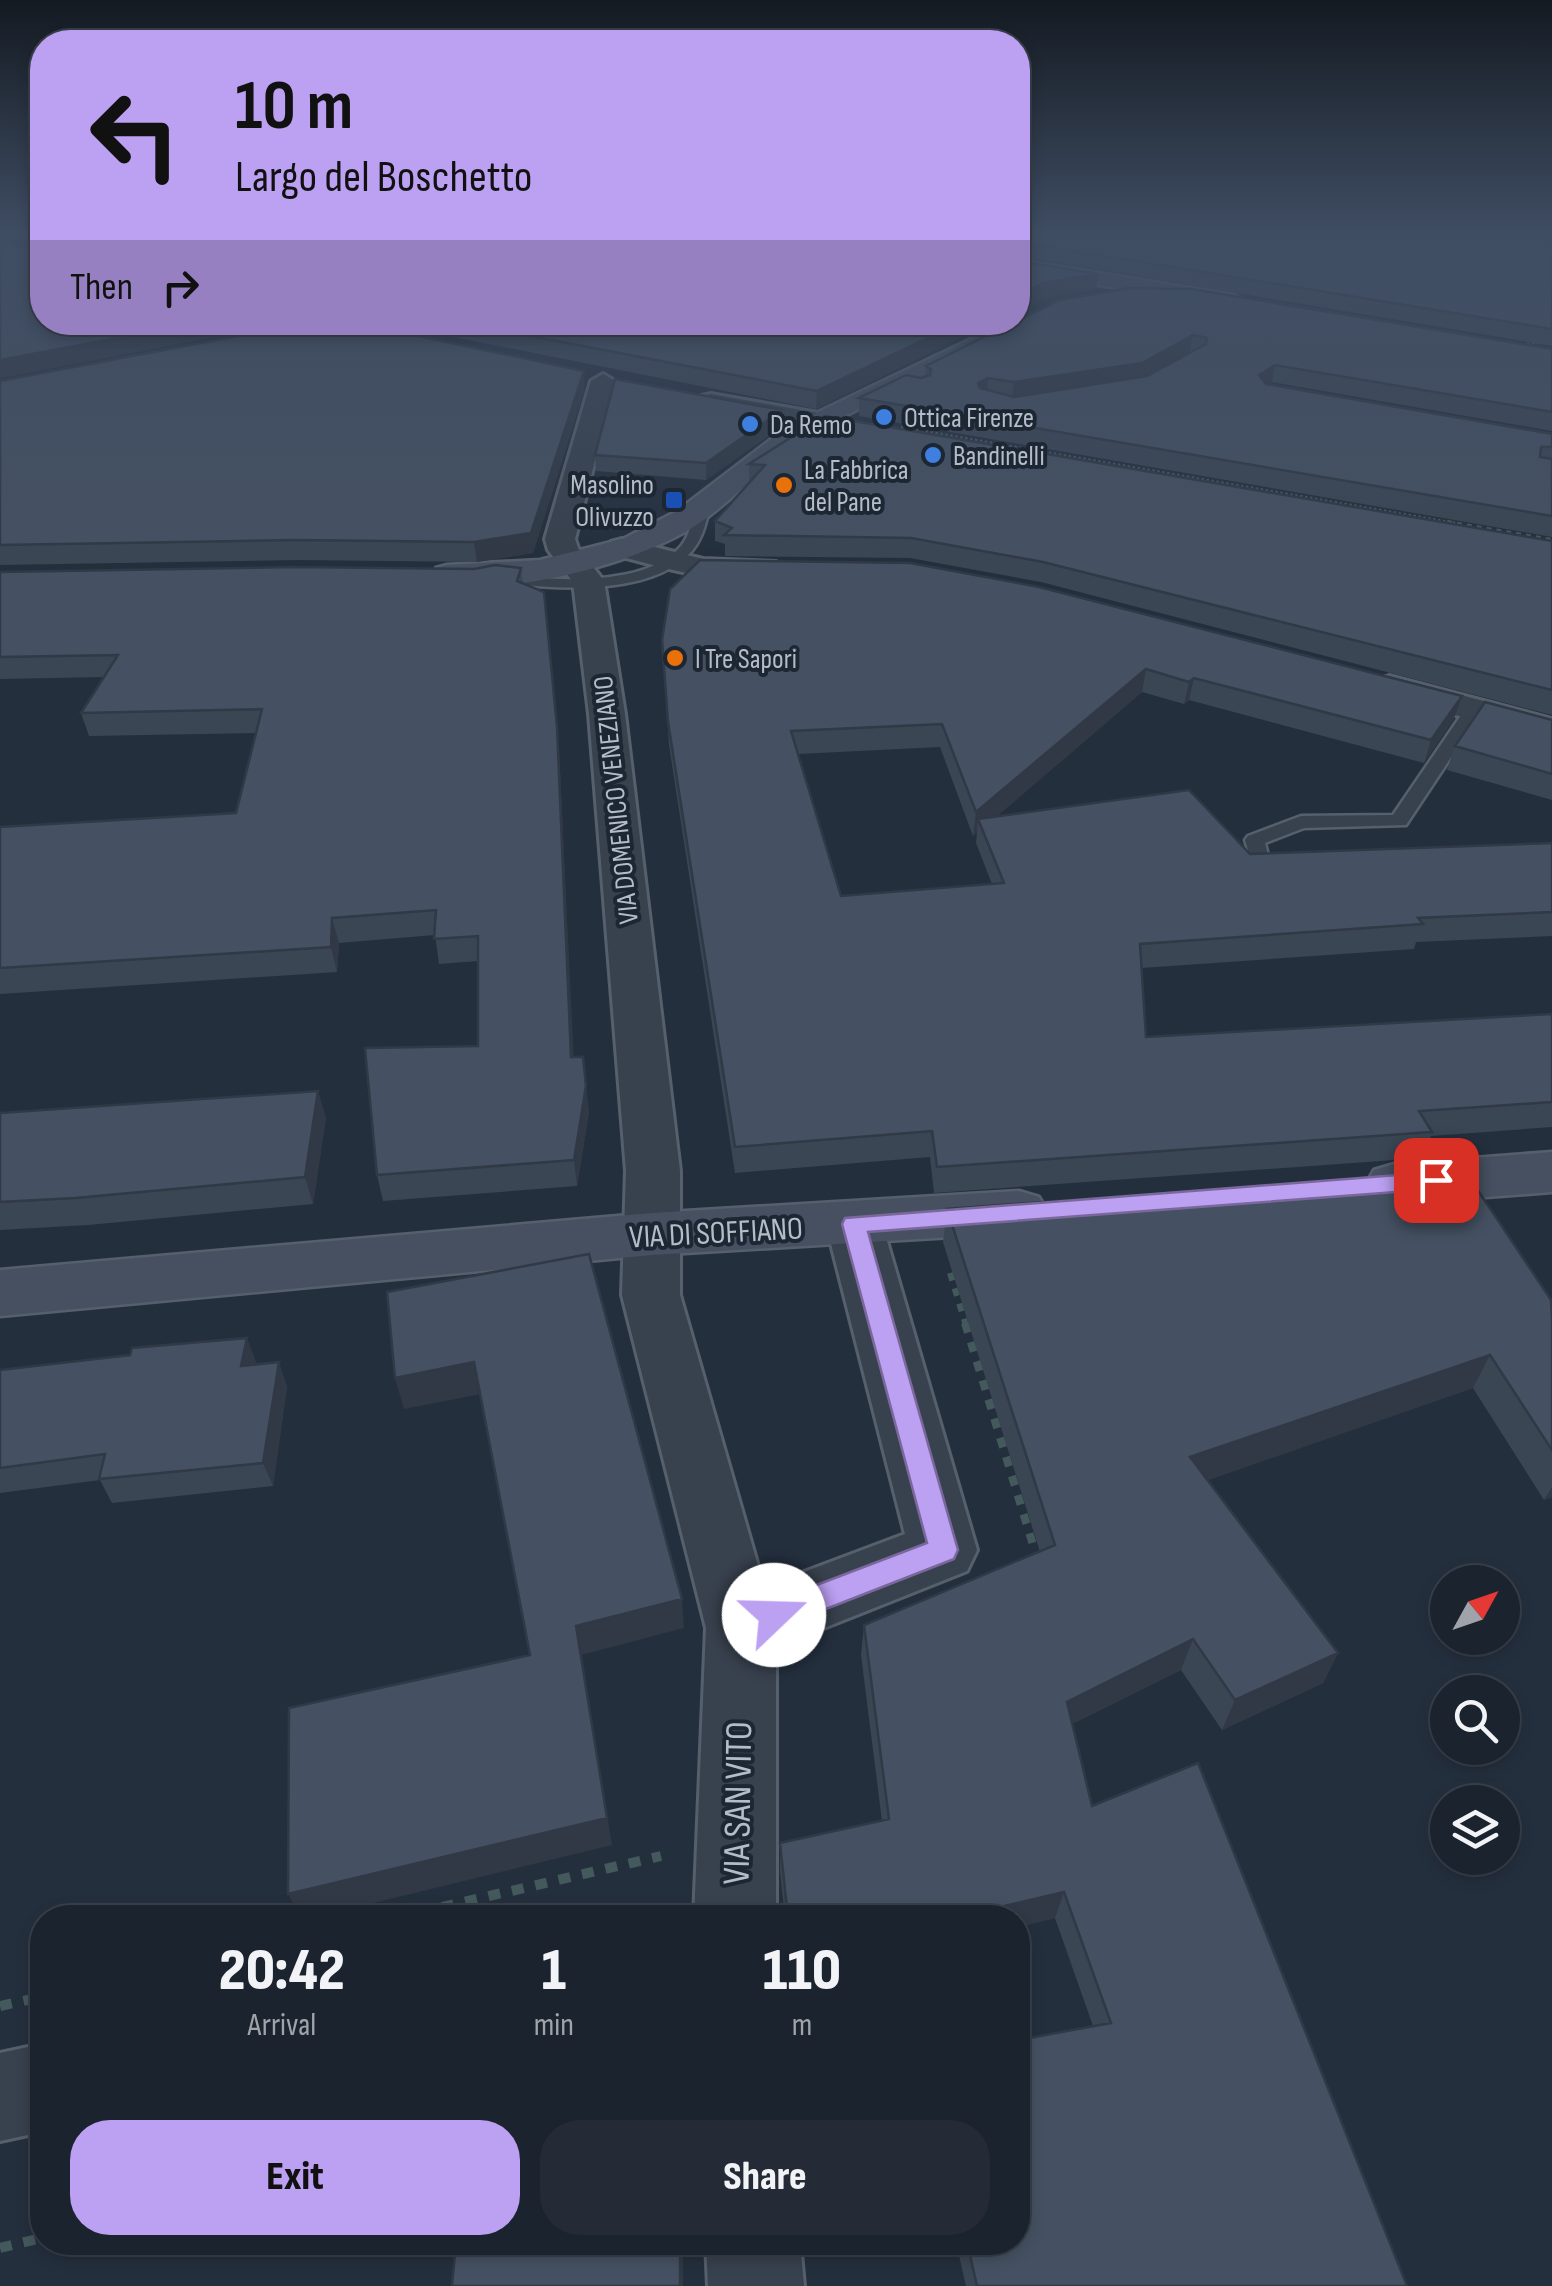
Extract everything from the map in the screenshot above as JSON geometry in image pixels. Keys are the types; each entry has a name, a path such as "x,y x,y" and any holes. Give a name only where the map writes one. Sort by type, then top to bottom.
{"street":[{"path":"415,575 580,571 674,526 757,459 818,420 906,386 988,340"},
{"name":"VIA DOMENICO VENEZIANO","path":"604,381 560,538 580,571 607,714 653,1171 651,1295 741,1628"},
{"path":"691,397 857,427"},
{"path":"622,548 714,569 792,568"},
{"path":"1360,680 1552,730"},
{"path":"1332,1188 1552,1172"},
{"name":"VIA DI SOFFIANO","path":"0,1293 652,1234 1073,1208"},
{"path":"741,1628 943,1550 854,1224"},
{"name":"VIA SAN VITO","path":"735,1905 741,1628"},
{"path":"0,2097 30,2091"},
{"path":"755,2255 756,2286"}],"lane":[{"path":"580,571 634,574 671,561 690,543 703,505"},
{"path":"1259,859 1256,840 1301,822 1399,821 1474,709"}],"path":[{"path":"1528,346 1552,340"},
{"path":"899,427 1552,540"},
{"path":"946,1254 1040,1568"},
{"path":"452,1905 655,1859"},
{"path":"0,2006 30,2000"},
{"path":"0,2248 30,2241"}],"building":[{"path":"0,340 108,340 0,360"},
{"path":"219,340 435,340 584,371 531,533 474,542 294,540 0,545 0,381"},
{"path":"550,340 924,340 817,391"},
{"path":"979,340 1184,340 1142,363 1014,382 988,378 978,383 980,388 1014,397 1147,376 1206,344 1207,340 1496,340 1552,349 1552,412 1275,365 1259,375 1266,384 1552,434 1552,447 1541,447 1540,457 1552,459 1552,516 859,398 906,375 930,375 931,369 926,366"},
{"path":"615,379 782,410 706,463 595,455"},
{"path":"825,416 1552,541 1552,690 1043,562 911,538 724,535 732,528 715,521 765,465 749,464"},
{"path":"700,560 910,563 1039,587 1462,696 1431,740 1146,669 976,812 942,724 791,731 841,896 1004,883 978,819 1189,790 1250,854 1552,843 1552,912 1418,918 1423,924 1140,944 1146,1037 1552,1014 1552,1102 1419,1111 1432,1132 937,1167 932,1131 735,1147 668,722 662,640 670,589"},
{"path":"495,565 521,568 517,581 544,592 557,727 571,1057 583,1057 586,1086 574,1160 377,1175 365,1048 478,1046 478,936 434,939 436,910 332,918 331,947 0,968 0,827 236,813 262,709 81,713 118,655 0,657 0,572 294,567 474,569"},
{"path":"1485,702 1552,720 1552,774 1455,746"},
{"path":"318,1091 305,1177 0,1202 0,1113"},
{"path":"1465,1171 1551,1300 1552,1450 1490,1355 1190,1457 1338,1653 1235,1700 1193,1639 1067,1702 1092,1806 1198,1763 1407,2286 977,2286 970,2255 1030,2255 1030,2038 1111,2023 1064,1892 1009,1905 787,1905 780,1843 889,1819 864,1625 1055,1545 947,1209"},
{"path":"589,1254 682,1599 576,1626 607,1818 288,1894 289,1708 530,1655 474,1362 395,1378 387,1292"},
{"path":"247,1338 241,1366 279,1362 263,1463 99,1479 105,1454 0,1468 0,1370 130,1355 132,1348"},
{"path":"455,2255 680,2255 680,2286 452,2286"}],"place":[{"name":"Ottica Firenze","path":"884,417"},
{"name":"Da Remo","path":"750,424"},
{"name":"Bandinelli","path":"933,455"},
{"name":"La Fabbrica del Pane","path":"784,485"},
{"name":"Masolino Olivuzzo","path":"674,500"},
{"name":"I Tre Sapori","path":"675,658"}],"route":[{"path":"774,1615 943,1550 854,1224 1436,1180"}]}
